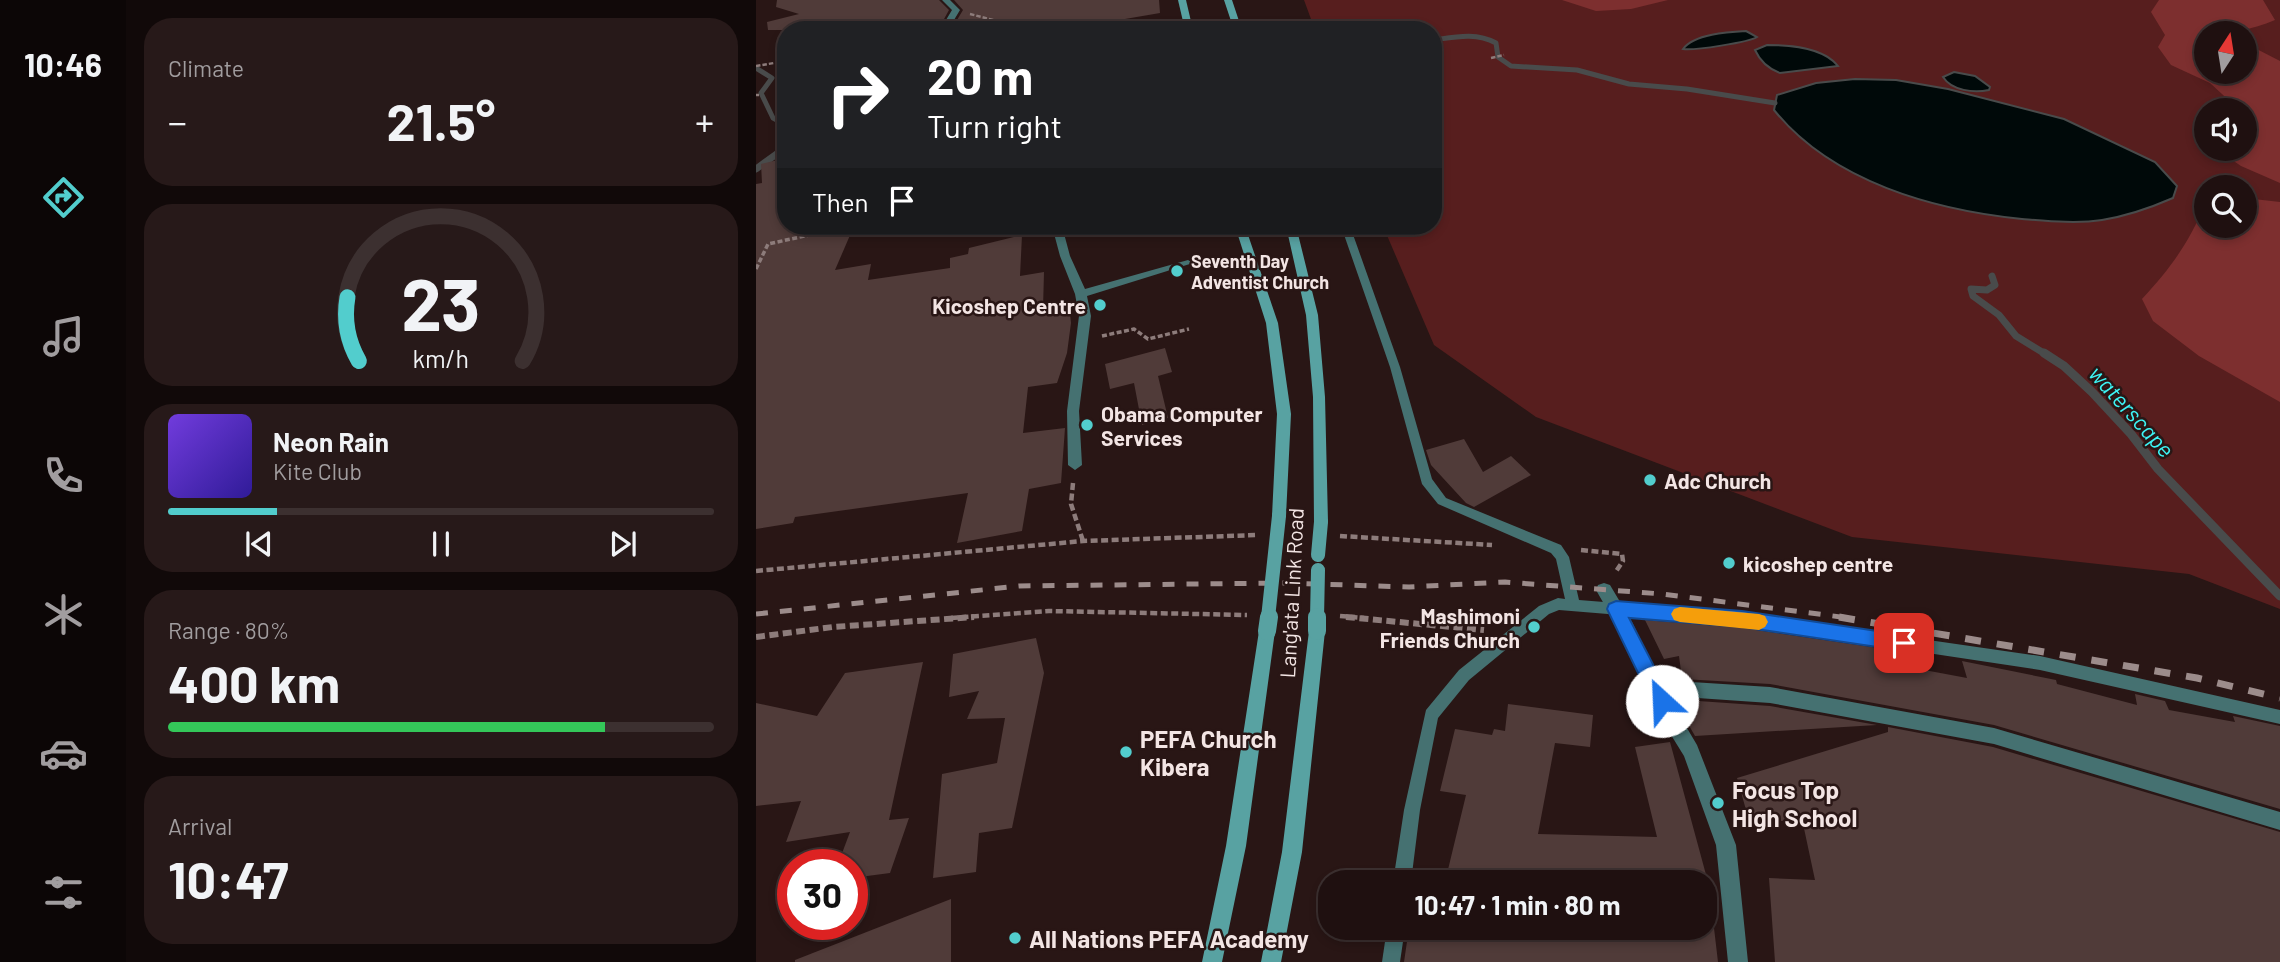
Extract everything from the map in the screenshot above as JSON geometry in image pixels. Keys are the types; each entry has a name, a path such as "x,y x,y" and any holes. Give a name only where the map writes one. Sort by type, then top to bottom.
{"main road":[{"path":"1182,0 1187,21"},
{"path":"1228,0 1235,21"},
{"name":"Lang'ata Link Road","path":"1212,962 1236,846 1267,631 1279,516 1284,414 1272,323 1243,235"},
{"name":"Lang'ata Link Road","path":"1271,962 1292,852 1317,631 1318,570 1324,529 1319,397 1313,329 1293,235"}],"street":[{"path":"946,0 956,10 949,21"},
{"path":"1060,235 1065,256 1081,294 1085,316 1072,422 1075,465"},
{"path":"1081,294 1188,263"},
{"path":"1604,590 1691,751 1726,845 1738,962"},
{"path":"1655,687 1770,695 1994,736 2280,821"}],"lane":[{"path":"1348,235 1395,367 1426,481 1431,490 1442,501 1556,549 1562,557 1573,605"},
{"path":"1404,870 1412,810 1431,715 1464,676 1525,624 1544,610 1558,604 1742,619 2039,663 2280,717"},
{"path":"1391,962 1394,940"}],"path":[{"path":"956,10 994,21"},
{"path":"1491,58 1504,55"},
{"path":"756,66 777,62"},
{"path":"756,269 768,244 809,235"},
{"path":"1081,342 1130,329 1148,338 1189,329"},
{"path":"1075,465 1071,504 1083,541"},
{"path":"1324,529 1500,545"},
{"path":"756,571 1083,541 1259,535"},
{"path":"1556,549 1622,554 1623,561 1604,590"},
{"path":"756,637 833,627 1049,611 1254,615"},
{"path":"1334,616 1475,631 1525,624"}],"shaded area":[{"path":"1304,0 2280,0 2280,609 2189,574 1852,537 1536,417 1434,345 1387,235 1442,235 1442,21 1312,21"},
{"path":"1562,0 1668,0 1631,9 1596,11"},
{"path":"2159,0 2263,0 2275,20 2258,26 2258,21 2194,21 2194,76 2171,65 2158,47 2165,35 2151,12"},
{"path":"1746,31 1757,37 1721,46 1683,49 1703,37"},
{"path":"1767,45 1815,51 1838,66 1780,73 1765,64 1755,50"},
{"path":"2258,50 2280,61 2280,183 2234,161 2257,161 2257,98 2226,98 2211,84 2258,84"},
{"path":"1954,72 1975,76 1990,87 1989,90 1970,91 1952,85 1943,77"},
{"path":"1855,79 1896,80 1948,89 2064,119 2155,162 2177,186 2173,198 2111,218 2062,222 1988,215 1920,200 1887,188 1855,174 1825,156 1798,135 1774,110 1777,95 1816,83"},
{"path":"2257,199 2280,202 2280,402 2199,356 2153,321 2142,299 2178,255 2194,228 2194,238 2257,238"}],"building":[{"path":"777,0 939,0 949,10 943,21 777,21 777,30 768,30 767,22 799,14 776,7"},
{"path":"954,0 1159,0 1160,13 1125,19 1127,21 956,21 963,10"},
{"path":"777,160 777,235 850,235 835,270 871,264 868,280 950,268 950,258 968,254 969,248 1022,235 1020,276 1044,272 1043,309 1069,303 1071,323 1067,353 1057,383 1028,387 1023,433 1065,428 1061,483 1029,489 1022,531 957,543 968,493 795,517 793,523 756,529 756,184 762,183 761,164"},
{"path":"1165,348 1172,372 1158,376 1168,418 1142,425 1134,383 1110,389 1105,364"},
{"path":"1464,439 1483,472 1511,456 1531,475 1474,507 1466,503 1431,465 1426,450"},
{"path":"1645,620 1742,628 1885,649 1887,663 1967,678 1962,661 2056,680 2057,684 2137,705 2135,694 2165,701 2169,710 2235,722 2233,716 2280,726 2280,809 1994,725 1770,684 1682,679 1679,656 1664,659"},
{"path":"1036,638 1044,673 1012,828 979,833 976,872 933,878 942,774 997,763 1005,718 967,719 979,691 949,697 953,654"},
{"path":"923,662 889,820 909,818 890,873 868,876 868,849 844,849 850,832 786,842 801,801 756,806 756,703 817,716 845,673"},
{"path":"1684,700 1770,706 1877,725 1695,736 1687,722"},
{"path":"1508,704 1593,715 1590,747 1555,743 1538,834 1657,837 1635,747 1670,742 1705,870 1448,870 1466,795 1440,791 1455,729 1492,735 1494,729 1505,731"},
{"path":"1888,727 1993,747 2280,832 2280,962 1775,962 1769,878 1815,880 1802,819 1750,824 1737,778 1888,732"},
{"path":"951,899 951,962 795,962 846,940 868,940 868,931"},
{"path":"1407,940 1715,940 1718,962 1404,962"}],"waterway":[{"path":"1442,39 1481,37 1496,43 1498,57 1511,66 1577,70 1629,84 1687,89 1775,103"},
{"path":"756,68 772,78 761,93 773,118 777,120"},
{"path":"756,169 777,154"},
{"name":"waterscape","path":"1992,276 1995,285 1987,290 1971,289 1973,296 1999,315 2016,336 2047,355"},
{"name":"waterscape","path":"2044,353 2064,366 2092,392 2131,434 2158,469 2280,596"}],"railway":[{"path":"756,614 1019,586 1285,583 1409,587 1505,582 1662,594 1849,618"},
{"path":"1839,617 2197,678 2280,698"}],"slow traffic":[{"path":"1680,614 1759,622"}],"place":[{"name":"Seventh Day Adventist Church","path":"1177,271"},
{"name":"Kicoshep Centre","path":"1100,305"},
{"name":"Obama Computer Services","path":"1087,425"},
{"name":"Adc Church","path":"1650,480"},
{"name":"kicoshep centre","path":"1729,563"},
{"name":"Mashimoni Friends Church","path":"1534,627"},
{"name":"PEFA Church Kibera","path":"1126,752"},
{"name":"Focus Top High School","path":"1718,803"},
{"name":"All Nations PEFA Academy","path":"1015,938"}],"route":[{"path":"1662,701 1616,609 1742,619 1904,643"}]}
